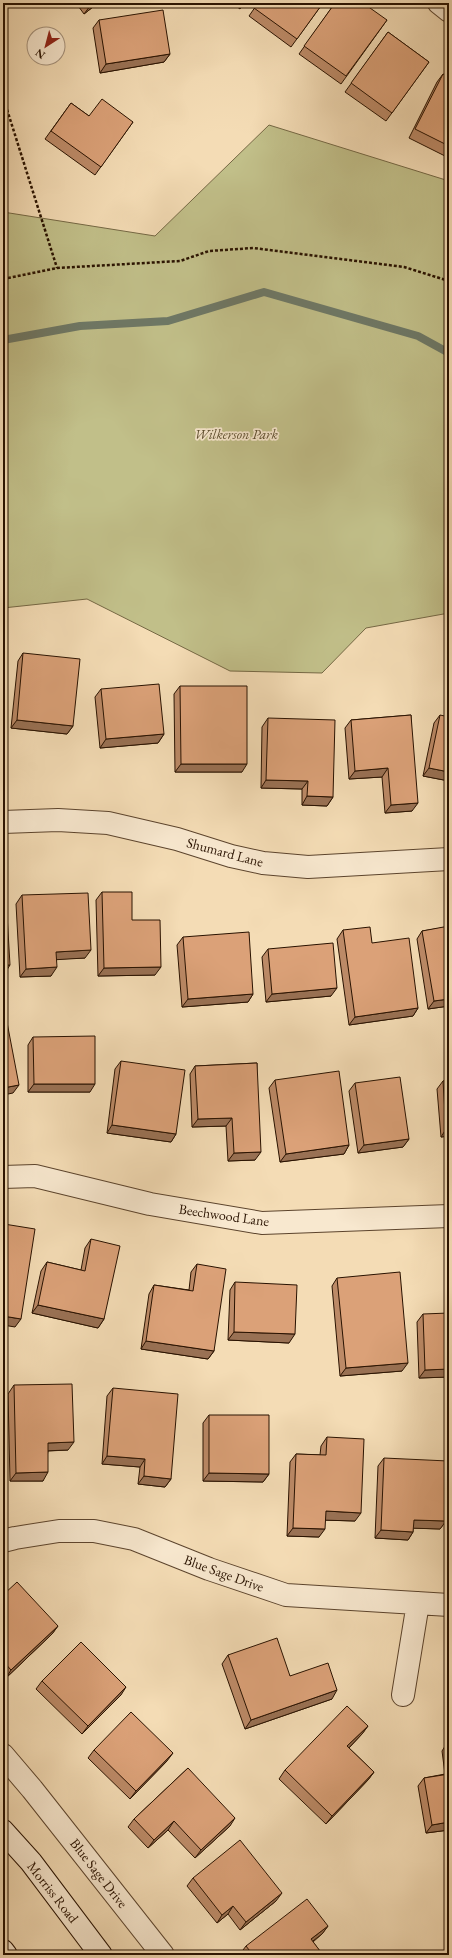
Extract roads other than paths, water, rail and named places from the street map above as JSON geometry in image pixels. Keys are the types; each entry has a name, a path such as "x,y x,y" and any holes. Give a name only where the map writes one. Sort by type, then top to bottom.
{"street":[{"path":"439,3 449,11"},
{"name":"Shumard Lane","path":"3,822 58,820 108,823 176,839 231,856 263,863 308,867 449,859"},
{"name":"Beechwood Lane","path":"3,1177 35,1176 150,1204 262,1223 449,1216"},
{"name":"Blue Sage Drive","path":"3,1541 59,1531 94,1531 134,1539 209,1569 286,1595 449,1605"},
{"path":"402,1695 418,1602"},
{"name":"Blue Sage Drive","path":"3,1755 32,1789 163,1955"},
{"name":"Morriss Road","path":"3,1831 30,1862 101,1955"},
{"path":"3,1951 6,1955"}],"waterway":[{"path":"3,340 80,326 168,321 264,292 418,336 449,353"}],"park label":[{"name":"Wilkerson Park","path":"236,434"}]}
